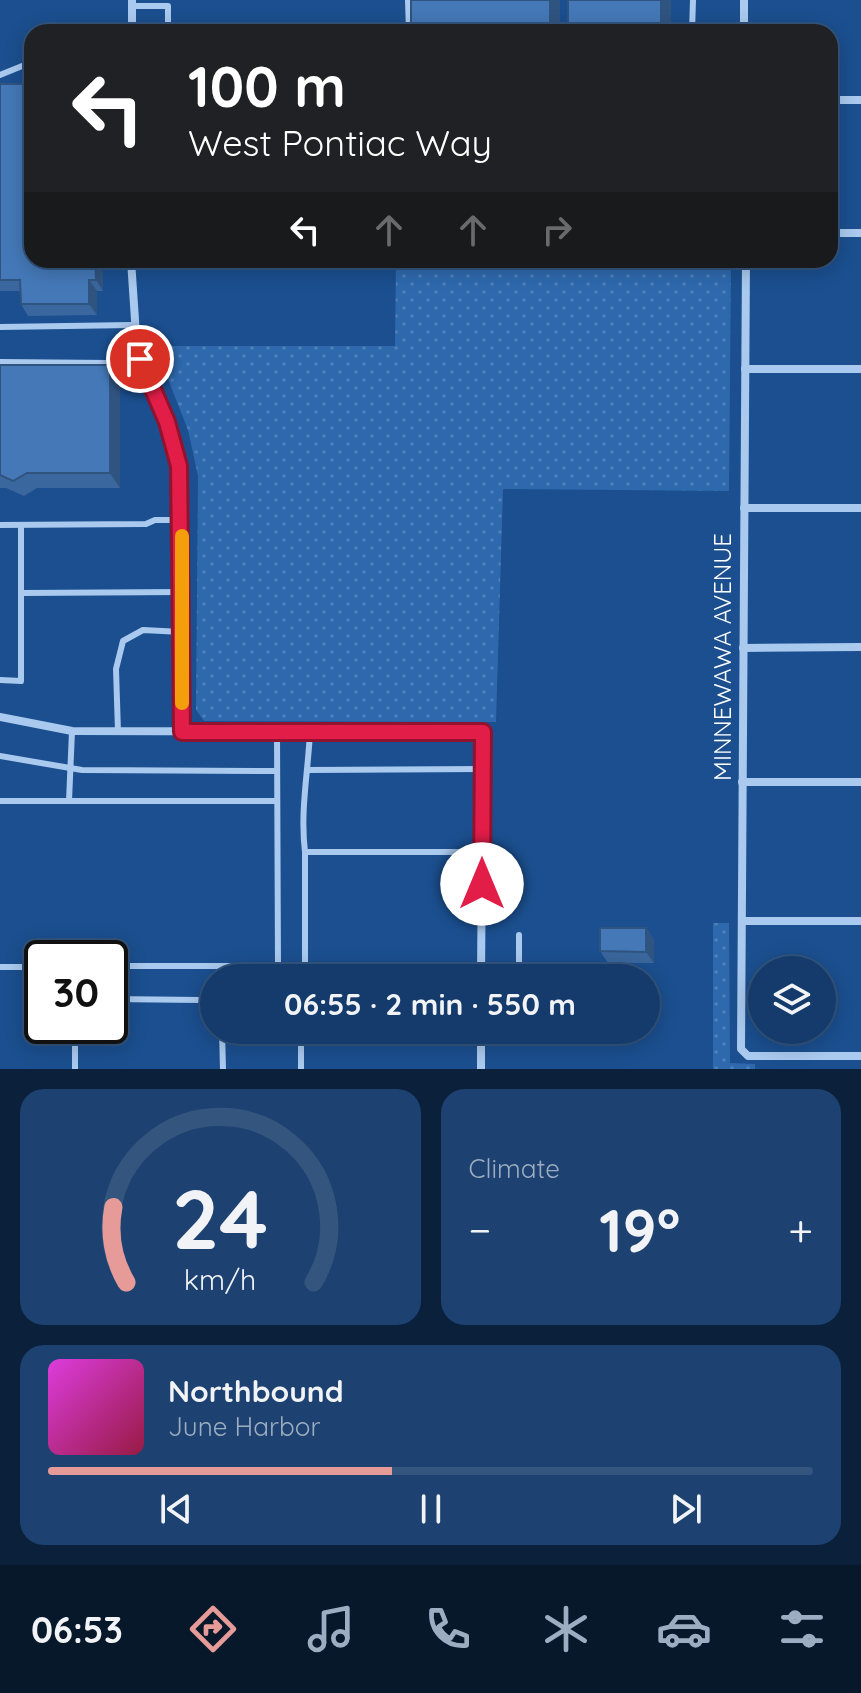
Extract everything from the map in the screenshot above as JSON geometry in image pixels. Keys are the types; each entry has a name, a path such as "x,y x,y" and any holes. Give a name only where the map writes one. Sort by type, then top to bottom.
{"street":[{"path":"744,0 744,24"},
{"path":"132,3 132,24"},
{"path":"838,100 861,100"},
{"path":"838,233 861,233"},
{"path":"131,268 133,325 140,359 174,444 181,520 182,732"},
{"name":"MINNEWAWA AVENUE","path":"746,268 743,1054 861,1056"},
{"path":"745,369 861,369"},
{"path":"744,508 861,508"},
{"path":"743,648 861,647"},
{"path":"0,717 72,731 483,732 481,964"},
{"path":"742,782 861,782"},
{"path":"742,921 861,921"},
{"path":"481,1044 481,1069"}],"lane":[{"path":"408,0 409,24"},
{"path":"692,24 693,0"},
{"path":"132,3 168,3 168,24"},
{"path":"0,75 24,65"},
{"path":"0,327 133,325"},
{"path":"0,362 110,363 140,359"},
{"path":"0,525 146,524 155,520 181,520"},
{"path":"0,680 21,681 21,525"},
{"path":"21,593 182,592"},
{"path":"118,732 116,669 123,641 143,630 182,632"},
{"path":"69,801 72,731"},
{"path":"128,966 278,966 277,732"},
{"path":"305,964 303,785 308,770 310,732"},
{"path":"0,756 71,769 277,771"},
{"path":"308,770 482,769"},
{"path":"0,801 277,801"},
{"path":"305,852 482,852"},
{"path":"519,935 519,964"},
{"path":"0,967 24,967"},
{"path":"128,999 200,1000"},
{"path":"75,1044 75,1069"},
{"path":"222,1044 223,1069"},
{"path":"301,1044 301,1069"}],"shaded area":[{"path":"396,268 731,268 729,491 503,489 496,722 204,721 196,710 198,476 188,430 155,346 395,346"},
{"path":"713,923 729,923 730,1063 755,1064 755,1069 713,1069"}],"building":[{"path":"411,0 550,0 550,24 411,24"},
{"path":"568,0 661,0 661,24 568,24"},
{"path":"0,84 24,84 24,268 95,268 96,280 89,280 89,304 21,304 20,280 0,280"},
{"path":"0,365 110,365 110,473 27,473 13,481 0,475"},
{"path":"600,928 646,928 646,952 600,951"}],"slow traffic":[{"path":"182,536 182,703"}],"route":[{"path":"140,359 167,422 179,466 182,732 483,732 482,884"}]}
